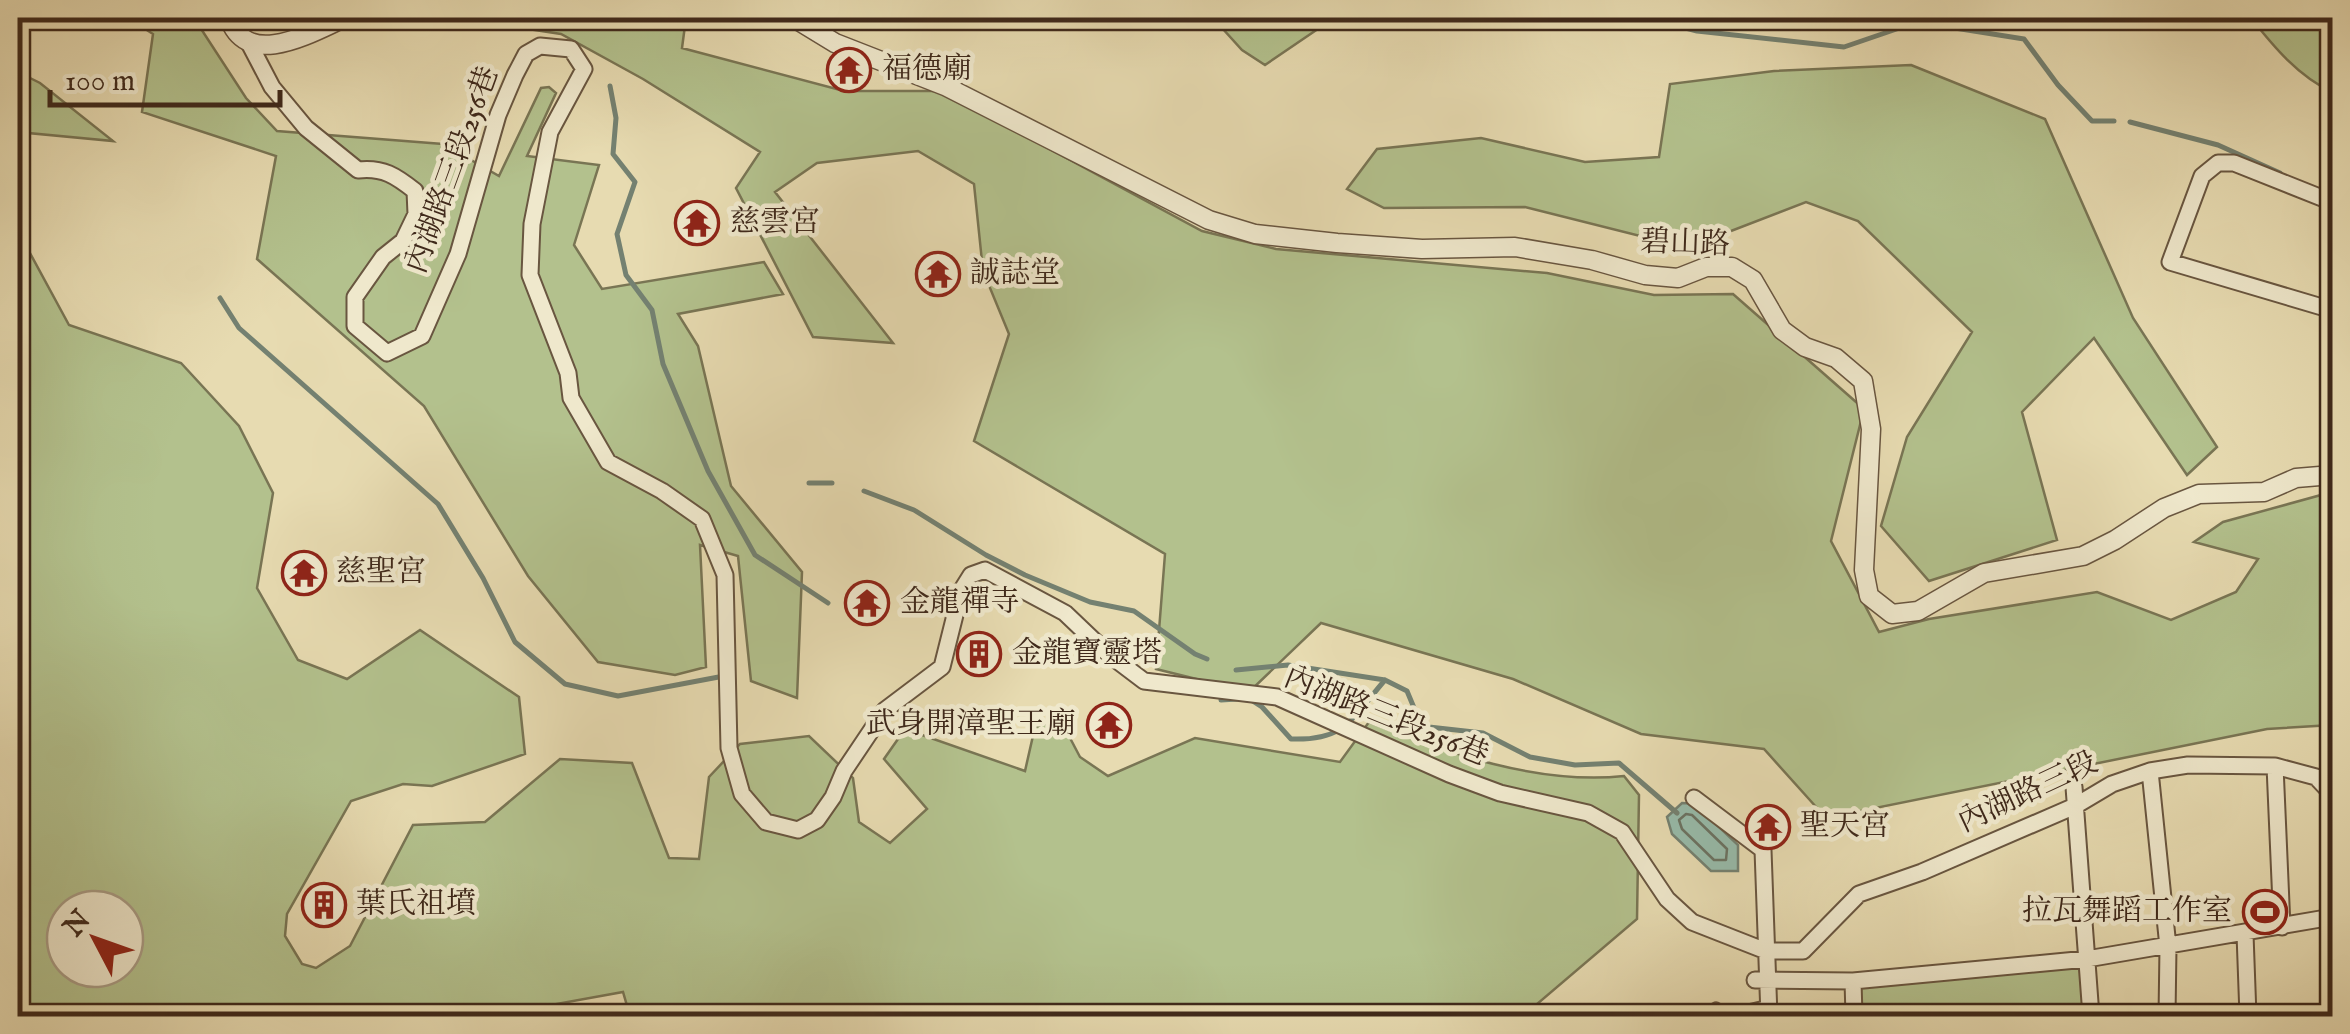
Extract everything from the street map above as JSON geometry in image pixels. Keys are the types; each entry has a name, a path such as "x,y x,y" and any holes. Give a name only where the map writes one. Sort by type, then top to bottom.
{"street":[{"path":"229,18 234,31 249,43 290,43 344,18"},
{"name":"碧山路","path":"794,18 824,27 1209,220 1254,234 1422,249 1515,247 1592,260 1645,275 1678,278 1706,267 1732,267 1753,280 1782,330 1805,347 1836,358 1863,382 1871,429 1864,570 1869,596 1892,614 1918,611 1984,574 2083,556 2164,508 2200,494 2264,492 2296,478 2332,475"},
{"name":"內湖路三段256巷","path":"249,43 272,88 306,128 358,170 376,168 396,176 415,191 416,214 403,241 383,256 355,297 355,326 386,353 422,336 458,254 498,115 526,54 540,46 571,49 584,69 550,132 532,224 530,275 568,373 572,398 608,462 662,491 702,519 725,575 729,748 742,794 766,822 798,830 817,820 884,710 942,667 961,590 970,575 986,570 1065,613 1106,653 1144,681 1277,697 1449,774 1500,793 1588,813 1622,832 1667,899 1692,922 1766,951"},
{"path":"2332,202 2234,163 2218,164 2202,176 2170,262 2332,310"},
{"name":"內湖路三段","path":"1804,950 1859,894 1922,872 2076,806 2112,784 2150,771 2188,765 2274,766 2316,777 2332,794"},
{"path":"2274,766 2282,926"},
{"path":"2150,771 2168,947 2167,1016"},
{"path":"2074,788 2091,1016"},
{"path":"1694,798 1763,850 1766,951 1761,980 1769,1012 1726,1016 1716,1009 1704,1016"},
{"path":"1761,980 1853,980 2087,959 2332,917"},
{"path":"2245,934 2248,1016"},
{"path":"1766,951 1804,950 1803,979"},
{"path":"1853,980 1854,1016"}],"green space":[{"path":"128,18 194,18 246,98 277,131 443,144 499,176 541,88 549,87 556,93 527,156 599,165 574,245 602,289 764,262 783,294 678,314 698,346 731,486 802,572 797,698 751,681 738,556 700,545 706,667 675,675 598,662 528,576 424,406 257,259 276,156 142,112 153,34"},
{"path":"491,18 686,18 682,48 844,91 942,91 1202,231 1276,249 1547,273 1654,295 1733,294 1864,409 1831,541 1879,632 1929,619 2097,592 2171,620 2236,592 2258,559 2194,542 2223,522 2332,492 2332,725 2267,729 1826,818 1764,749 1641,734 1513,679 1321,623 1249,692 1156,669 1165,554 974,441 1009,334 983,271 974,184 918,151 817,163 775,192 893,343 813,337 736,188 760,152 643,79 561,34 494,24"},
{"path":"1213,18 1334,18 1265,65 1242,50"},
{"path":"2251,18 2332,18 2332,92 2297,69"},
{"path":"1911,65 2045,119 2133,318 2217,447 2187,475 2094,338 2022,412 2057,540 1929,581 1881,526 1907,437 1972,332 1858,221 1806,202 1731,231 1664,242 1525,207 1384,208 1347,189 1377,149 1481,138 1585,162 1659,157 1670,84 1774,71"},
{"path":"18,72 40,83 113,141 18,132"},
{"path":"18,231 69,325 181,363 239,426 273,493 257,588 298,660 347,679 420,630 519,697 525,754 432,786 403,784 351,801 287,914 285,936 302,964 316,968 350,946 413,825 485,822 560,759 632,763 669,858 699,859 709,777 740,744 809,736 853,778 859,822 890,843 927,809 884,759 905,729 1025,771 1035,727 1060,719 1080,757 1108,776 1195,738 1340,762 1369,722 1461,755 1526,771 1591,778 1624,776 1639,795 1637,919 1523,1016 630,1016 623,992 523,1010 520,1016 18,1016"},
{"path":"2087,959 2091,1016 1854,1016 1853,981"}],"water":[{"path":"1682,803 1695,804 1738,845 1738,871 1711,871 1672,834 1667,817"}],"waterway":[{"path":"1647,18 1697,31 1844,47 1917,22 2024,39 2058,85 2092,121 2114,121"},
{"path":"610,86 616,118 613,154 635,182 617,234 626,275 652,310 663,364 708,471 755,555 828,603"},
{"path":"2130,122 2218,145 2280,173"},
{"path":"220,298 239,328 438,504 483,578 515,642 565,684 618,696 724,676"},
{"path":"809,483 832,483"},
{"path":"864,491 914,510 1025,575 1090,602 1134,611 1207,659"},
{"path":"1236,670 1288,665 1385,680 1407,691 1417,715 1429,727 1483,733 1530,757 1575,765 1619,763 1677,813"},
{"path":"1248,698 1262,707 1291,739 1309,739 1346,724 1385,680"},
{"path":"1221,700 1237,699"}],"place":[{"name":"福德廟","path":"849,70"},
{"name":"慈雲宮","path":"697,223"},
{"name":"誠誌堂","path":"938,274"},
{"name":"慈聖宮","path":"304,573"},
{"name":"金龍禪寺","path":"867,603"},
{"name":"金龍寶靈塔","path":"979,654"},
{"name":"武身開漳聖王廟","path":"1109,725"},
{"name":"聖天宮","path":"1768,827"},
{"name":"葉氏祖墳","path":"324,905"},
{"name":"拉瓦舞蹈工作室","path":"2265,912"}]}
